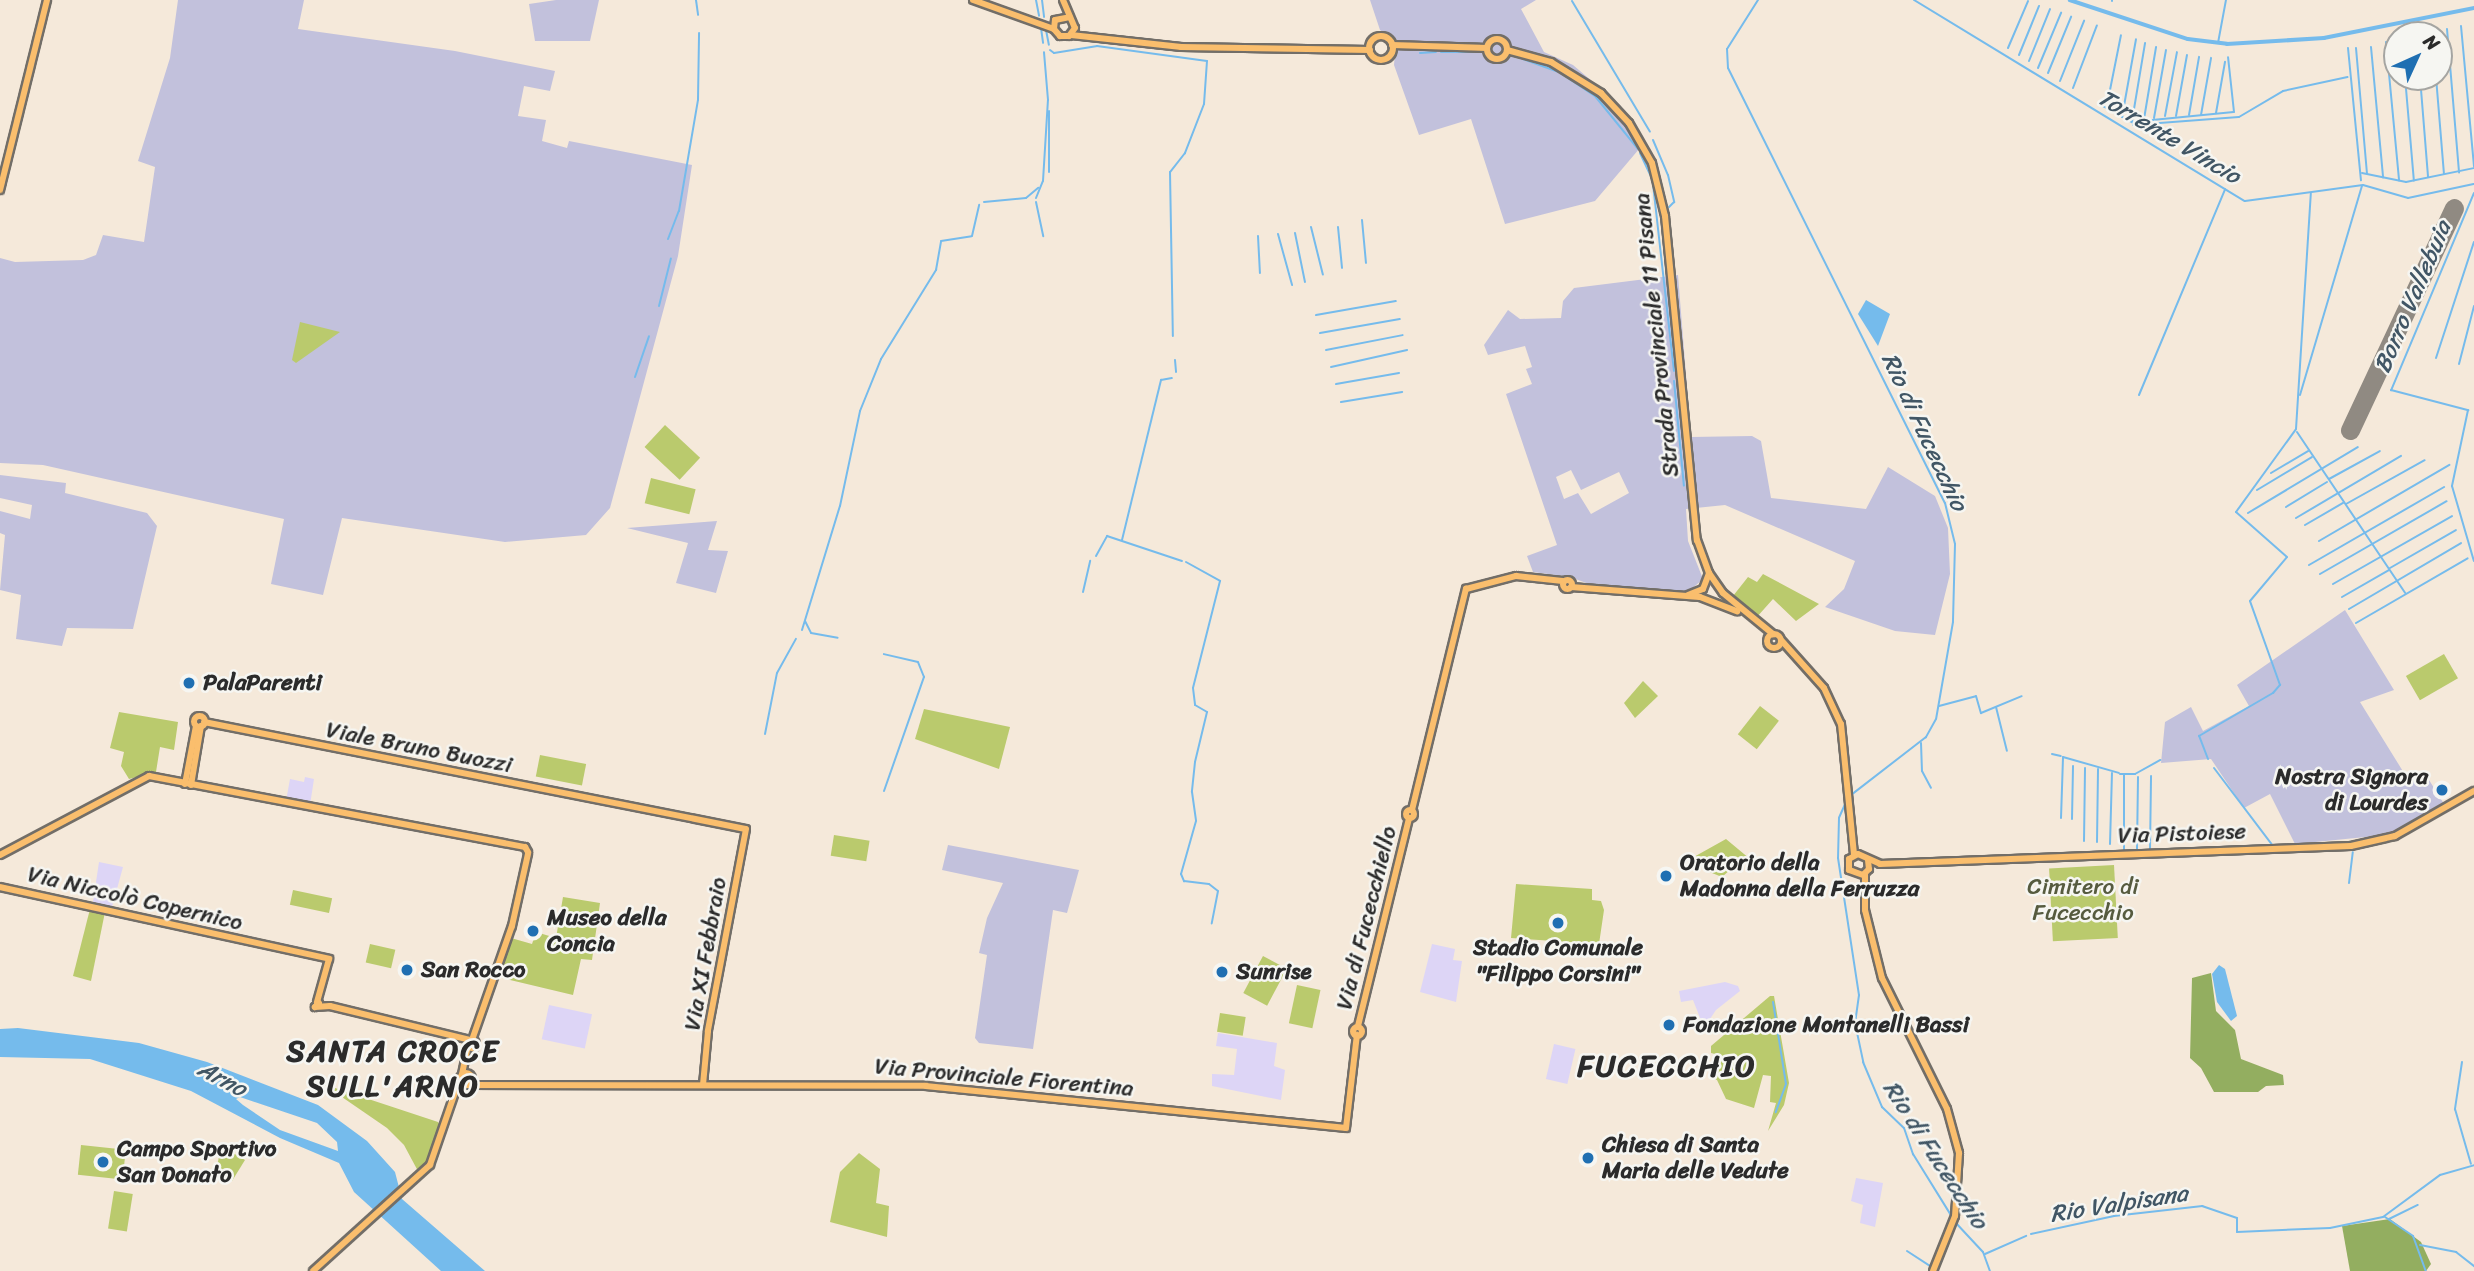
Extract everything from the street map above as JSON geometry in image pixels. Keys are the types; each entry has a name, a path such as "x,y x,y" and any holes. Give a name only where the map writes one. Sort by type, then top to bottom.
{"main road":[{"path":"0,190 47,0"},
{"path":"973,0 1037,21 1054,29 1062,37 1071,34 1075,24 1063,0"},
{"path":"1054,29 1063,0"},
{"path":"1037,21 1070,17"},
{"name":"Strada Provinciale 11 Pisana","path":"1075,24 1094,36"},
{"name":"Strada Provinciale 11 Pisana","path":"1071,34 1181,47 1368,46 1387,60 1394,49"},
{"name":"Strada Provinciale 11 Pisana","path":"1368,46 1378,35 1394,49 1487,48 1497,39 1507,50 1551,62 1601,93 1629,123 1652,163 1665,216 1695,530 1709,573 1718,587 1770,636 1782,641 1788,651 1816,679 1835,708 1843,735 1858,855"},
{"name":"Strada Provinciale 11 Pisana","path":"1487,48 1496,59 1507,50"},
{"path":"1703,589 1709,573"},
{"name":"Via di Fucecchiello","path":"1346,1128 1357,1035 1352,1031 1358,1026 1459,627 1463,596 1471,585 1516,576 1685,596"},
{"path":"1685,596 1718,587"},
{"path":"1709,599 1718,587"},
{"path":"1685,596 1709,599 1749,618"},
{"name":"Strada Provinciale 11 Pisana","path":"1770,636 1769,646 1788,651"},
{"path":"1778,648 1782,641"},
{"name":"Viale Bruno Buozzi","path":"188,784 201,724 746,830"},
{"path":"0,855 138,779 149,776 524,847 528,853 512,926 471,1044 462,1085 434,1157 415,1180 367,1220 313,1271"},
{"name":"Via Pistoiese","path":"1868,860 1879,864 2368,843 2407,831 2474,791"},
{"name":"Via XI Febbraio","path":"703,1085 708,1031 746,830"},
{"path":"1862,894 1868,860 1858,855 1848,862 1862,894 1882,978 1953,1128 1960,1174 1955,1216 1933,1271"},
{"path":"1852,874 1866,873 1879,864"},
{"name":"Via Niccolò Copernico","path":"0,887 329,959 318,1003 390,1020 471,1044"},
{"path":"462,1085 464,1076"},
{"name":"Via Provinciale Fiorentina","path":"462,1085 926,1086 1346,1128"}],"shaded area":[{"path":"178,0 304,0 298,29 455,51 555,71 550,91 524,86 518,116 546,120 542,141 567,148 569,141 692,165 678,256 610,508 586,535 505,542 342,518 323,595 271,584 284,519 43,465 0,463 0,258 15,262 83,260 96,255 103,235 144,242 155,167 138,161 170,58"},
{"path":"556,0 599,0 590,41 535,41 529,4"},
{"path":"1370,0 1536,0 1521,9 1544,52 1573,65 1620,105 1645,142 1595,201 1505,224 1471,119 1419,135 1394,65 1396,42 1380,30"},
{"path":"1678,275 1691,437 1752,436 1761,441 1771,498 1866,509 1888,467 1935,496 1948,528 1950,574 1935,635 1895,631 1825,607 1844,589 1855,561 1725,505 1686,509 1688,541 1703,579 1687,593 1600,588 1570,577 1533,572 1527,556 1557,545 1506,394 1532,384 1526,369 1532,367 1525,346 1488,355 1484,345 1508,310 1520,319 1561,318 1563,301 1574,288","holes":["1571,470 1581,490 1619,472 1629,493 1591,514 1578,493 1564,499 1556,477"]},
{"path":"0,475 66,483 65,493 147,513 157,526 133,629 67,628 62,646 16,639 21,595 0,590 5,535 0,533 0,511 30,519 32,505 0,498"},
{"path":"717,521 708,550 728,551 716,593 676,583 688,543 627,528"},
{"path":"2345,610 2394,690 2360,702 2404,773 2424,772 2446,807 2396,834 2295,844 2270,794 2244,808 2211,759 2161,763 2165,722 2191,707 2203,731 2249,706 2237,685"},
{"path":"305,777 314,779 310,805 286,801 290,779 304,782"},
{"path":"948,845 1079,870 1067,913 1053,910 1033,1049 979,1043 975,1038 987,955 979,953 987,918 1003,883 942,870"},
{"path":"99,862 123,867 112,907 93,902"},
{"path":"1432,944 1455,949 1453,960 1462,961 1456,1002 1420,992"},
{"path":"1725,982 1738,986 1740,991 1716,1010 1704,1028 1693,1000 1681,1002 1679,991"},
{"path":"549,1005 592,1014 585,1048 542,1039"},
{"path":"1218,1033 1277,1043 1274,1066 1285,1070 1281,1100 1212,1086 1212,1074 1234,1075 1237,1049 1216,1046"},
{"path":"1554,1044 1575,1049 1567,1084 1546,1079"},
{"path":"1856,1178 1883,1183 1875,1227 1860,1223 1863,1205 1851,1201"}],"green space":[{"path":"300,322 340,332 296,363 292,360"},
{"path":"665,425 700,458 680,480 645,447"},
{"path":"651,478 696,489 689,514 645,503"},
{"path":"1763,574 1819,604 1796,621 1773,599 1756,618 1733,596 1748,577 1757,582"},
{"path":"2444,654 2458,678 2420,700 2406,676"},
{"path":"1643,681 1658,696 1635,718 1624,703"},
{"path":"1760,706 1779,721 1757,749 1738,734"},
{"path":"924,709 1010,727 999,769 915,739"},
{"path":"119,712 178,722 174,750 160,747 156,772 129,779 121,766 124,752 110,748"},
{"path":"540,755 586,764 582,786 536,777"},
{"path":"834,835 870,841 866,861 831,856"},
{"path":"1726,839 1750,859 1740,861 1722,877 1707,871 1711,862 1692,858"},
{"name":"Cimitero di Fucecchio","path":"2114,865 2118,938 2053,941 2049,868"},
{"name":"Stadio Comunale \"Filippo Corsini\"","path":"1516,884 1592,889 1592,900 1601,901 1604,910 1599,944 1511,938"},
{"path":"293,890 332,898 329,913 290,905"},
{"path":"563,897 600,903 592,960 581,959 573,995 498,977 511,938 532,944 536,932 556,938"},
{"path":"90,909 105,912 91,981 73,976"},
{"path":"370,944 395,950 391,968 366,963"},
{"path":"1263,956 1287,969 1267,1006 1243,993"},
{"path":"2211,973 2216,1011 2235,1030 2241,1059 2283,1075 2284,1085 2266,1086 2258,1092 2214,1092 2201,1068 2190,1058 2192,978"},
{"path":"1297,985 1320,990 1312,1028 1289,1023"},
{"path":"1770,996 1774,996 1789,1083 1784,1105 1768,1131 1776,1103 1770,1102 1771,1076 1763,1075 1754,1108 1726,1099 1717,1080 1708,1076 1723,1056 1711,1053 1711,1046"},
{"path":"1220,1013 1246,1017 1243,1036 1217,1032"},
{"path":"323,1084 438,1122 443,1130 431,1160 419,1173 404,1145 387,1128"},
{"name":"Campo Sportivo San Donato","path":"81,1145 126,1150 123,1180 78,1175"},
{"path":"221,1146 245,1160 232,1181 215,1177"},
{"path":"859,1153 880,1169 876,1203 889,1206 887,1237 830,1222 840,1172"},
{"path":"114,1191 133,1194 127,1232 108,1229"},
{"path":"2390,1219 2421,1242 2431,1264 2426,1271 2350,1271 2342,1226"}],"water":[{"path":"1866,300 1890,314 1878,346 1858,314"},
{"path":"2219,965 2225,969 2237,1016 2231,1021 2217,1002 2212,974"},
{"name":"Arno","path":"18,1028 139,1043 207,1062 318,1105 367,1141 395,1172 402,1199 485,1271 441,1271 354,1192 339,1163 280,1138 191,1091 90,1059 0,1057 0,1029","holes":["240,1097 317,1123 337,1142 338,1151 280,1130 236,1099"]}],"waterway":[{"path":"696,0 698,15"},
{"path":"1036,0 1039,16"},
{"path":"1042,0 1044,17"},
{"name":"Rio di Fucecchio","path":"1758,0 1727,49 1728,68 1945,503 1955,544 1953,622 1936,719 1926,737 1851,795"},
{"name":"Torrente Vincio","path":"1914,0 2245,201 2363,185 2408,198 2474,184"},
{"path":"2070,0 2188,39 2227,44 2324,38 2474,8"},
{"path":"2218,43 2226,0"},
{"path":"1572,1 1650,132"},
{"path":"2008,48 2028,1"},
{"path":"2019,55 2039,6"},
{"path":"2029,61 2050,9"},
{"path":"2038,68 2061,13"},
{"path":"2048,73 2071,17"},
{"path":"2060,81 2084,21"},
{"path":"2073,88 2097,25"},
{"path":"2461,26 2474,166"},
{"path":"1041,28 1043,43"},
{"path":"1046,30 1049,45"},
{"path":"668,239 679,211 698,100 699,33"},
{"path":"2108,100 2121,35"},
{"path":"2122,117 2136,39"},
{"path":"2132,121 2145,43"},
{"path":"1050,50 1054,53 1097,46 1207,61 1204,104 1185,153 1170,172 1173,336"},
{"path":"2144,119 2156,47"},
{"path":"2371,47 2383,177"},
{"path":"2348,48 2361,180"},
{"path":"2356,48 2367,174"},
{"path":"2154,118 2166,50"},
{"path":"1036,198 1043,181 1048,100 1044,52"},
{"path":"1420,53 1436,52"},
{"path":"1441,52 1482,52"},
{"path":"2165,116 2177,52"},
{"path":"2176,116 2187,55"},
{"path":"2189,115 2199,57"},
{"path":"2099,104 2132,122 2234,112 2228,57"},
{"path":"2201,115 2211,58"},
{"path":"1523,59 1559,72 1595,96 1638,149"},
{"path":"2216,113 2225,62"},
{"path":"2133,125 2239,117 2283,91 2348,77"},
{"path":"2391,91 2399,180"},
{"path":"2406,91 2414,181"},
{"path":"2421,91 2428,177"},
{"path":"2437,91 2444,174"},
{"path":"2452,91 2459,172"},
{"path":"1049,111 1049,172"},
{"path":"1653,140 1668,175 1674,202 1669,207"},
{"path":"1640,153 1652,179"},
{"path":"2362,173 2406,182 2474,168"},
{"path":"1653,184 1674,371"},
{"path":"2300,395 2362,186"},
{"path":"984,202 1026,198 1038,188"},
{"path":"2139,395 2225,189"},
{"path":"2208,759 2199,736 2273,693 2280,685 2250,601 2287,557 2236,512 2296,429 2311,193"},
{"name":"Borro Vallebuia","path":"2474,193 2391,390 2468,410 2452,486 2474,561"},
{"path":"1036,202 1043,236"},
{"path":"802,630 840,506 860,411 881,359 936,270 941,241 972,236 979,205"},
{"path":"1362,220 1366,263"},
{"path":"1311,227 1323,275"},
{"path":"1338,227 1342,268"},
{"path":"1295,233 1305,282"},
{"path":"1278,234 1292,285"},
{"path":"1258,236 1260,273"},
{"path":"2436,358 2474,242"},
{"path":"659,306 671,258"},
{"path":"1316,315 1396,301"},
{"path":"2459,364 2474,306"},
{"path":"1320,333 1400,319"},
{"path":"1326,350 1403,335"},
{"path":"635,377 649,336"},
{"path":"1331,367 1407,350"},
{"path":"1175,360 1176,372"},
{"path":"1336,384 1399,373"},
{"path":"1122,540 1161,380 1172,378"},
{"path":"1674,381 1684,486"},
{"path":"1341,402 1402,392"},
{"path":"2297,432 2405,593"},
{"path":"2248,513 2358,447"},
{"path":"2271,473 2308,451"},
{"path":"2329,479 2380,451"},
{"path":"2296,518 2401,456"},
{"path":"2257,490 2312,457"},
{"path":"2346,504 2425,460"},
{"path":"2319,541 2449,465"},
{"path":"2286,507 2327,482"},
{"path":"2309,565 2444,487"},
{"path":"2320,574 2447,501"},
{"path":"2305,525 2343,503"},
{"path":"2333,584 2452,516"},
{"path":"2390,568 2456,530"},
{"path":"1096,556 1107,536 1182,561"},
{"path":"2349,609 2461,543"},
{"path":"2356,623 2468,558"},
{"path":"1083,592 1090,561"},
{"path":"1186,562 1220,581 1193,688 1195,705 1207,712 1195,762 1192,792 1196,821 1181,874 1184,881 1209,884 1218,891 1212,923"},
{"path":"2342,597 2389,570"},
{"path":"805,621 811,633 838,638"},
{"path":"765,734 777,673 796,639"},
{"path":"884,654 918,662 924,677 884,791"},
{"path":"1939,706 1976,696 1981,713 2022,696"},
{"path":"1996,707 2007,751"},
{"path":"1921,743 1922,771 1931,788"},
{"path":"2052,754 2061,756"},
{"path":"2061,818 2063,757 2119,773"},
{"path":"2120,774 2135,774 2160,760"},
{"path":"2072,819 2073,766"},
{"path":"2084,841 2085,768"},
{"path":"2214,768 2273,846 2296,845"},
{"path":"2097,842 2098,769"},
{"path":"2110,844 2112,773"},
{"path":"2124,775 2124,851"},
{"path":"2150,850 2151,776"},
{"path":"2137,849 2138,777"},
{"name":"Rio di Fucecchio","path":"1846,802 1839,818 1838,858 1859,995 1855,1023 1863,1062 1882,1107 1904,1128 1913,1154 1952,1217"},
{"path":"2349,883 2353,852"},
{"path":"1773,1002 1786,1084 1776,1112"},
{"path":"2462,1062 2455,1109 2471,1164"},
{"name":"Rio Valpisana","path":"2031,1234 2114,1216 2202,1206 2237,1218 2237,1232 2330,1228 2383,1217 2440,1175 2474,1165"},
{"path":"2389,1219 2418,1205"},
{"path":"2385,1217 2413,1236 2426,1271"},
{"name":"Rio di Fucecchio","path":"1955,1222 1983,1252 1990,1271"},
{"name":"Rio Valpisana","path":"1985,1254 2026,1236"},
{"path":"2420,1245 2456,1252 2474,1266"},
{"path":"1907,1251 1932,1267"}],"runway":[{"path":"2350,430 2454,208"}],"place":[{"name":"PalaParenti","path":"189,683"},
{"name":"Nostra Signora di Lourdes","path":"2442,790"},
{"name":"Oratorio della Madonna della Ferruzza","path":"1666,876"},
{"name":"Stadio Comunale \"Filippo Corsini\"","path":"1558,923"},
{"name":"Museo della Concia","path":"533,931"},
{"name":"San Rocco","path":"407,970"},
{"name":"Sunrise","path":"1222,972"},
{"name":"Fondazione Montanelli Bassi","path":"1669,1025"},
{"name":"Chiesa di Santa Maria delle Vedute","path":"1588,1158"},
{"name":"Campo Sportivo San Donato","path":"103,1162"}],"district":[{"name":"FUCECCHIO","path":"1667,1066"},
{"name":"SANTA CROCE SULL'ARNO","path":"393,1068"}]}
